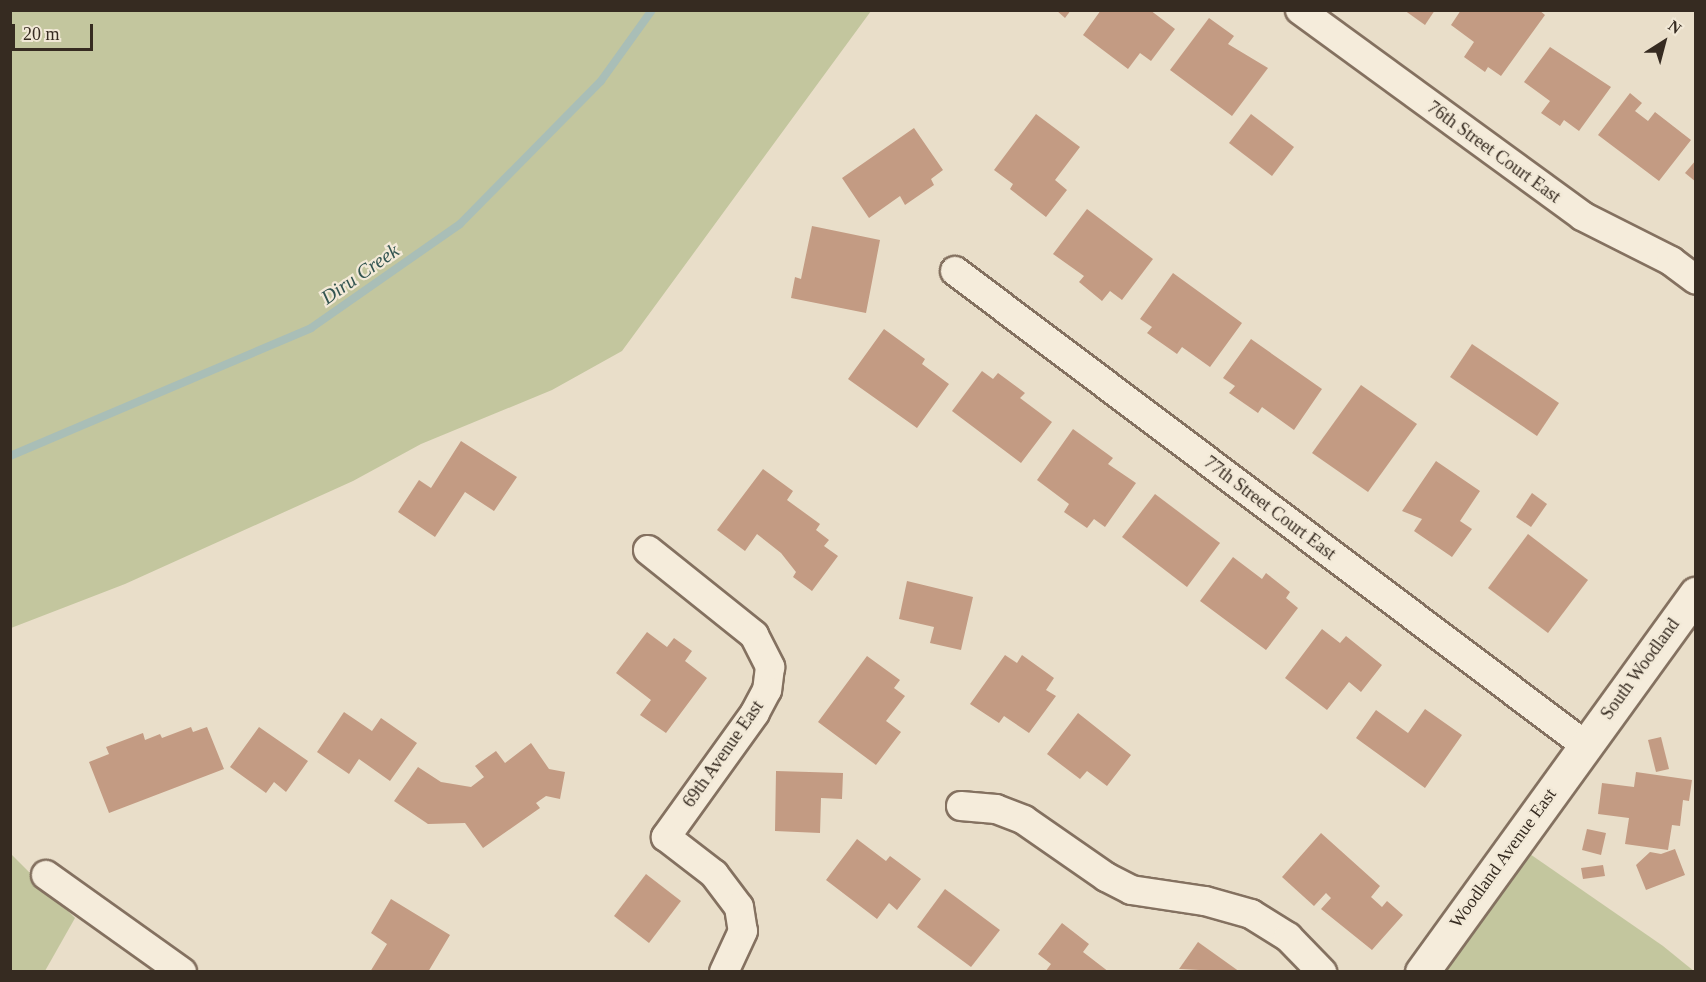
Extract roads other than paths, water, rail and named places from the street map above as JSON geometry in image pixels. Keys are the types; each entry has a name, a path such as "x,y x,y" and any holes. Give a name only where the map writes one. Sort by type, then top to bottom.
{"street":[{"name":"76th Street Court East","path":"1300,10 1582,216 1671,261 1695,280"},
{"name":"77th Street Court East","path":"955,270 1584,745"},
{"name":"69th Avenue East","path":"648,550 754,635 767,655 770,667 767,690 755,713 666,837 714,874 739,907 743,931 724,972"},
{"name":"South Woodland","path":"1584,745 1695,594"},
{"name":"Woodland Avenue East","path":"1422,972 1584,745"},
{"path":"961,806 996,809 1024,820 1106,877 1131,890 1205,901 1251,914 1288,937 1322,972"},
{"path":"46,875 182,972"}],"waterway":[{"name":"Diru Creek","path":"10,456 311,328 460,224 601,81 652,10"}]}
